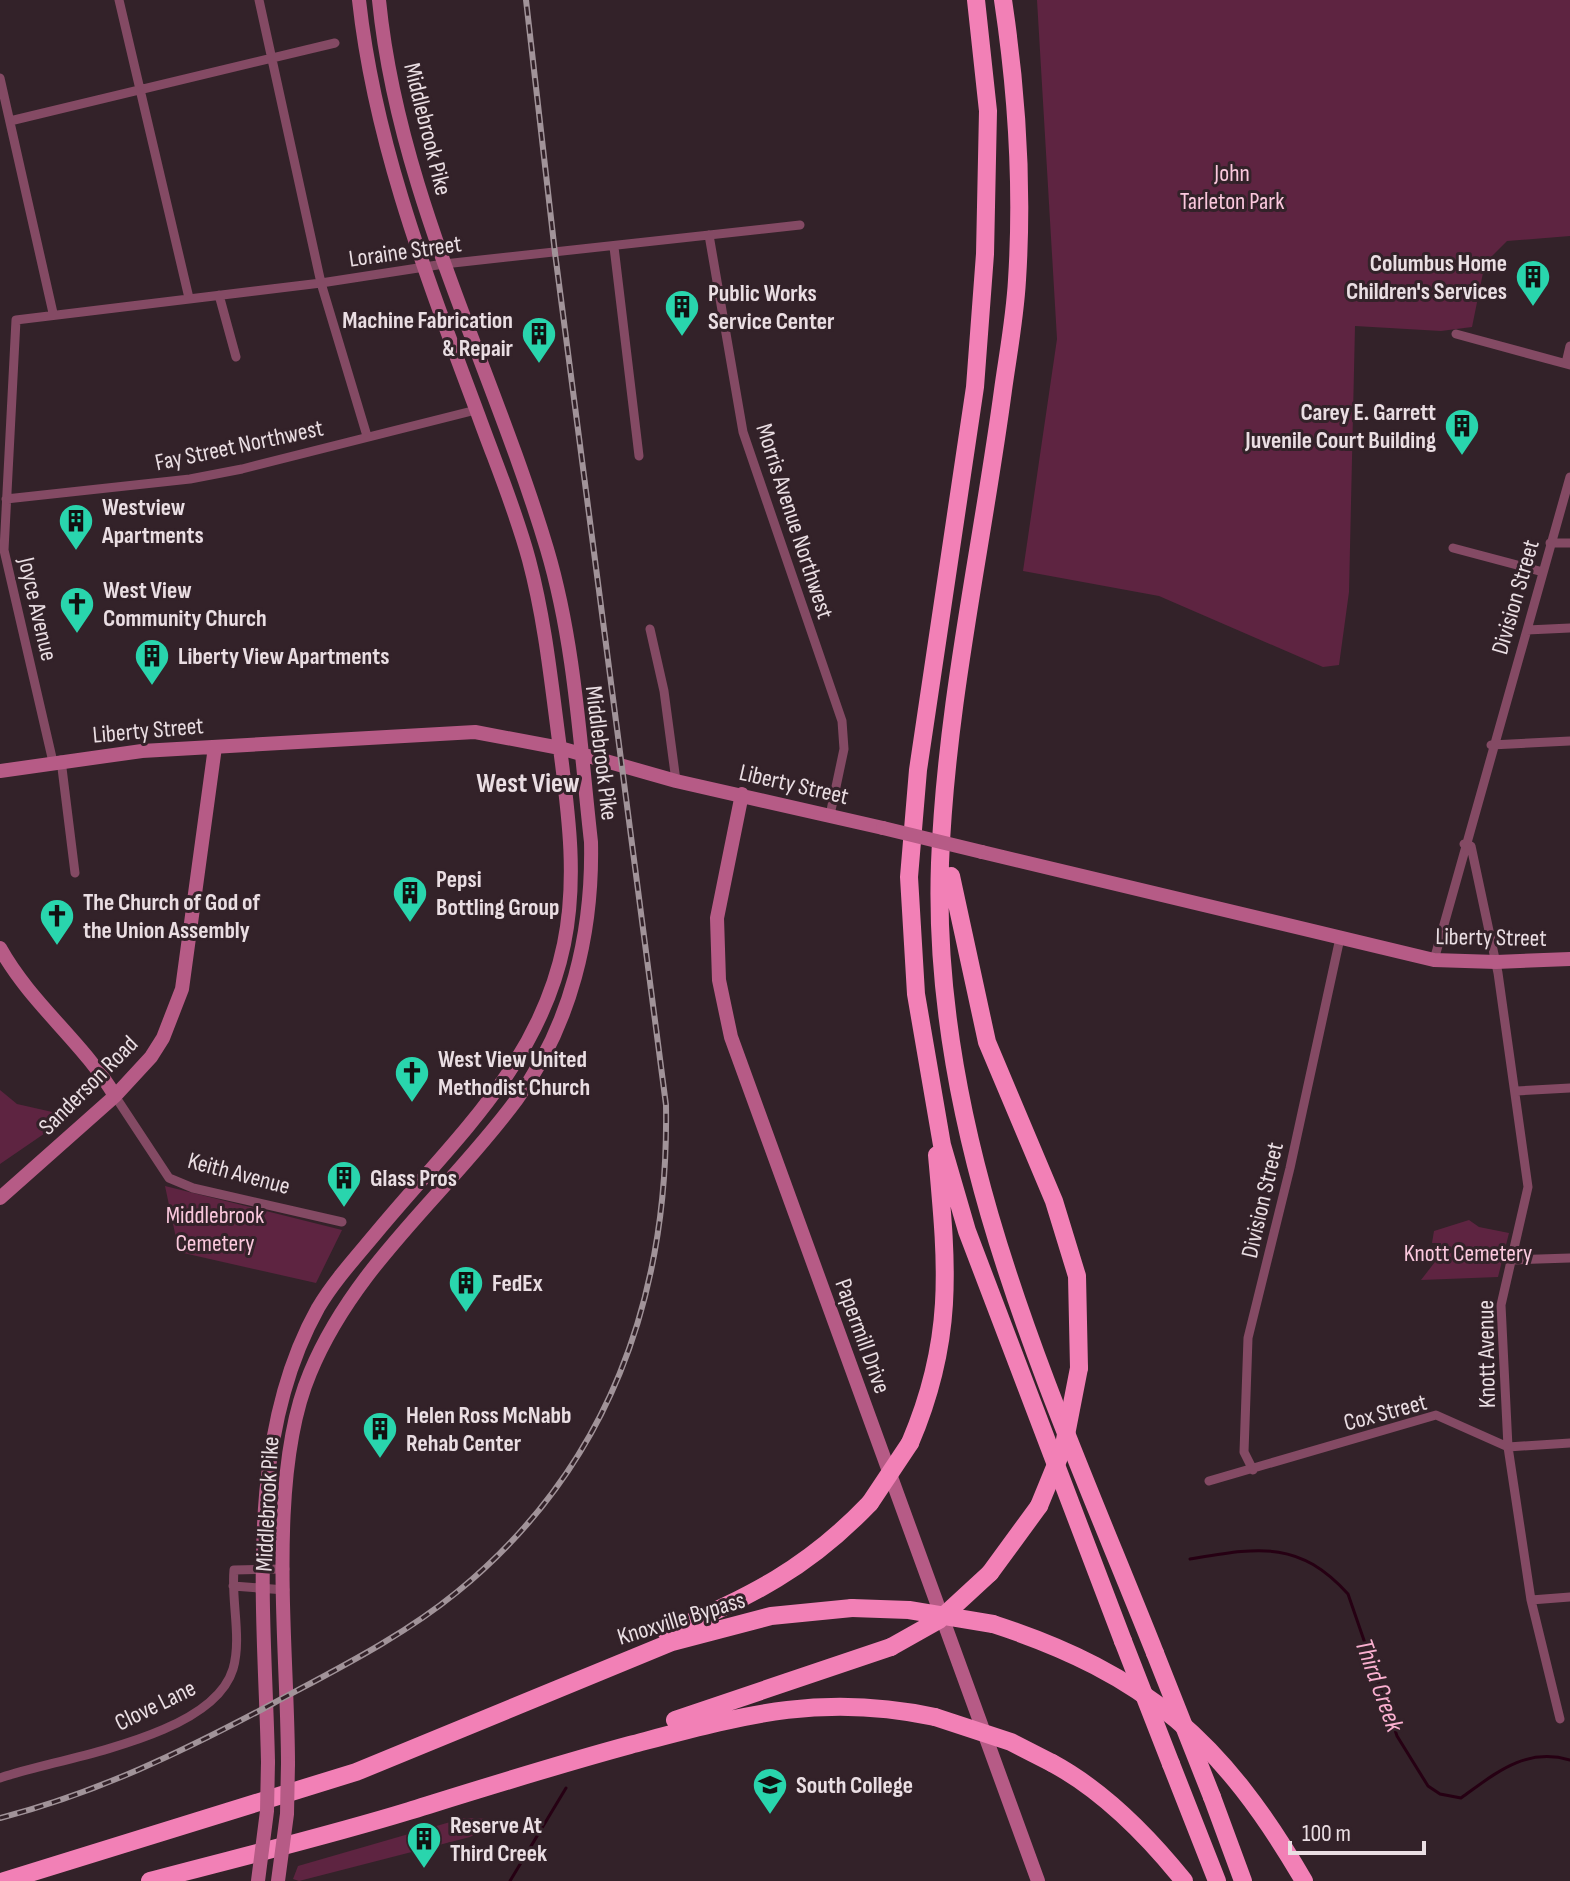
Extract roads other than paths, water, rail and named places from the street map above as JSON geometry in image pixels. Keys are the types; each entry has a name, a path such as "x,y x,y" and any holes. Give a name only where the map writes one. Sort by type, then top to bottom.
{"highway":[{"path":"976,0 988,111 985,254 975,387 920,754 909,877 916,994 942,1145 967,1231 1217,1881"},
{"path":"1006,0 1021,183 1017,285 949,764 940,863 942,951 951,1048 969,1145 993,1233 1044,1374 1243,1881"},
{"path":"579,1757 616,1739 891,1647 939,1620 990,1573 1039,1506 1064,1445 1079,1368 1077,1276 1054,1201 987,1042 951,885 949,764"},
{"path":"583,1676 745,1598 799,1567 840,1534 870,1503 910,1443 937,1368 946,1318 947,1261 927,1060"},
{"name":"Knoxville Bypass","path":"4,1881 356,1772 583,1676 716,1628 771,1616 852,1608 909,1610 993,1624 1040,1639 1099,1665 1164,1705 1253,1799 1304,1881"},
{"path":"150,1881 404,1812 579,1757 737,1716 795,1708 879,1708 935,1717 1011,1742 1052,1763 1098,1793 1131,1821 1184,1881"}],"main road":[{"name":"Middlebrook Pike","path":"258,1881 267,1811 267,1481 275,1421 288,1375 314,1317 350,1264 502,1086 527,1048 545,1009 564,945 570,897 572,857 560,748 544,628 529,557 424,267 382,136 359,0"},
{"name":"Middlebrook Pike","path":"278,1881 287,1814 286,1482 293,1425 309,1375 337,1315 409,1222 518,1098 547,1050 565,1008 586,929 592,872 562,610 548,552 444,264 405,142 379,0"},
{"path":"363,35 383,31"},
{"name":"Liberty Street","path":"0,771 57,761 215,747 475,732 560,748 676,781 742,794 1434,960 1496,962 1570,959"},
{"name":"Sanderson Road","path":"0,1198 115,1096 157,1048 182,989 215,747"},
{"name":"Papermill Drive","path":"742,794 717,918 719,980 731,1037 1038,1881"},
{"name":"Keith Avenue","path":"0,948 32,998 104,1078 115,1096"}],"street":[{"path":"119,0 189,298"},
{"path":"259,0 321,283 367,436"},
{"path":"10,121 335,43"},
{"path":"0,78 53,313"},
{"name":"Loraine Street","path":"16,320 53,313 321,283 444,264 800,225"},
{"name":"Morris Avenue Northwest","path":"709,235 743,432 842,721 844,749 830,815"},
{"path":"614,247 639,456"},
{"path":"219,295 236,357"},
{"name":"Joyce Avenue","path":"16,320 4,550 8,577 57,761 75,873"},
{"path":"1456,334 1568,364 1570,346"},
{"name":"Fay Street Northwest","path":"6,499 190,479 476,410"},
{"name":"Division Street","path":"1434,960 1468,845 1491,745 1570,477"},
{"path":"1550,543 1570,543"},
{"path":"1453,548 1543,572"},
{"path":"1527,630 1570,628"},
{"path":"650,629 664,691 676,781"},
{"path":"1491,745 1570,741"},
{"name":"Knott Avenue","path":"1468,845 1496,962 1517,1091 1528,1187 1501,1305 1508,1447 1531,1600 1560,1719"},
{"name":"Division Street","path":"1253,1470 1244,1452 1248,1338 1285,1192 1340,938"},
{"path":"1517,1091 1570,1088"},
{"name":"Keith Avenue","path":"115,1096 169,1178 193,1188 342,1222"},
{"path":"1512,1260 1570,1258"},
{"name":"Cox Street","path":"1209,1481 1436,1415 1508,1447 1570,1443"},
{"name":"Clove Lane","path":"0,1778 120,1745 176,1723 205,1706 224,1687 234,1664 234,1570 285,1569"},
{"path":"233,1586 285,1590"},
{"path":"1531,1600 1570,1597"}],"waterway":[{"name":"Third Creek","path":"1190,1559 1236,1552 1276,1552 1294,1556 1330,1576 1348,1594 1397,1736 1428,1786 1440,1794 1461,1798 1499,1772 1525,1760 1539,1757 1570,1760"},
{"name":"Third Creek","path":"510,1881 566,1788"}],"railway":[{"path":"0,1818 105,1783 206,1738 368,1652 414,1624 457,1592 510,1543 554,1490 591,1434 620,1374 641,1310 656,1244 664,1176 666,1105 555,253 526,0"}],"place":[{"name":"Columbus Home Children's Services","path":"1533,308"},
{"name":"Public Works Service Center","path":"682,338"},
{"name":"Machine Fabrication & Repair","path":"539,365"},
{"name":"Carey E. Garrett Juvenile Court Building","path":"1462,457"},
{"name":"Westview Apartments","path":"76,552"},
{"name":"West View Community Church","path":"77,635"},
{"name":"Liberty View Apartments","path":"152,687"},
{"name":"Pepsi Bottling Group","path":"410,924"},
{"name":"The Church of God of the Union Assembly","path":"57,947"},
{"name":"West View United Methodist Church","path":"412,1104"},
{"name":"Glass Pros","path":"344,1209"},
{"name":"FedEx","path":"466,1314"},
{"name":"Helen Ross McNabb Rehab Center","path":"380,1460"},
{"name":"South College","path":"770,1816"},
{"name":"Reserve At Third Creek","path":"424,1870"}],"district":[{"name":"West View","path":"528,782"}],"park label":[{"name":"John Tarleton Park","path":"1232,187"},
{"name":"Middlebrook Cemetery","path":"215,1229"},
{"name":"Knott Cemetery","path":"1468,1253"}]}
